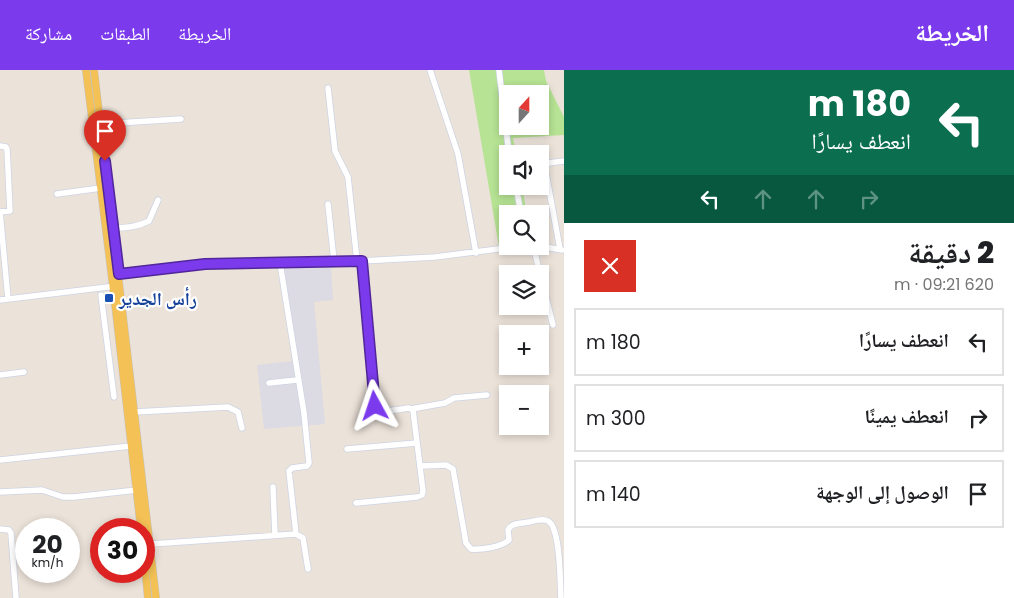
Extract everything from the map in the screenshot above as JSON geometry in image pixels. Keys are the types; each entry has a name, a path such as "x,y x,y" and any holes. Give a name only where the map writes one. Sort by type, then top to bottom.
{"main road":[{"path":"86,70 100,188 117,285 148,518"},
{"path":"94,70 113,228 115,274"},
{"path":"117,285 131,446 140,518"},
{"path":"147,583 148,598"},
{"path":"155,583 156,598"}],"street":[{"path":"430,70 458,154 476,253"},
{"path":"499,70 508,145"},
{"path":"328,88 335,151 348,177 375,406 377,409 382,410 412,409 444,403 454,398 487,395"},
{"path":"101,124 181,119"},
{"path":"0,146 7,149 10,211 0,212 8,299"},
{"path":"549,248 562,250 545,168 548,163 564,161"},
{"path":"58,194 100,188"},
{"path":"113,228 137,226 149,221 158,200"},
{"path":"328,204 334,261"},
{"path":"115,274 194,265 359,261 435,257 499,249"},
{"path":"280,263 297,380 304,413 309,463 307,466 292,468 289,471 296,534"},
{"path":"0,300 117,285"},
{"path":"101,295 114,397"},
{"path":"549,309 553,325"},
{"path":"0,375 24,372"},
{"path":"269,383 297,380"},
{"path":"134,412 228,406 238,412 242,428"},
{"path":"356,503 420,496 424,491 412,409"},
{"path":"348,449 417,443"},
{"path":"0,460 131,446"},
{"path":"421,466 446,465 453,469 466,543 471,549 477,550 505,544 509,540 508,530 512,524 544,520 549,522 554,529 558,545 561,598"},
{"path":"273,487 275,534"},
{"path":"0,492 42,490 63,497 74,497 137,490"},
{"path":"0,529 8,530 11,533 16,598"},
{"path":"155,544 296,534 303,538 308,569"}],"shaded area":[{"path":"331,265 333,300 314,302 325,424 264,429 257,365 292,361 279,266"}],"green space":[{"path":"469,70 544,70 548,85 499,85 499,135 549,135 549,87 564,117 564,135 513,138 514,145 499,145 499,195 524,195 525,205 499,205 499,247"}],"place":[{"name":"رأس الجدير","path":"109,298"}],"route":[{"path":"105,161 119,274 205,264 362,261 375,406"}]}
